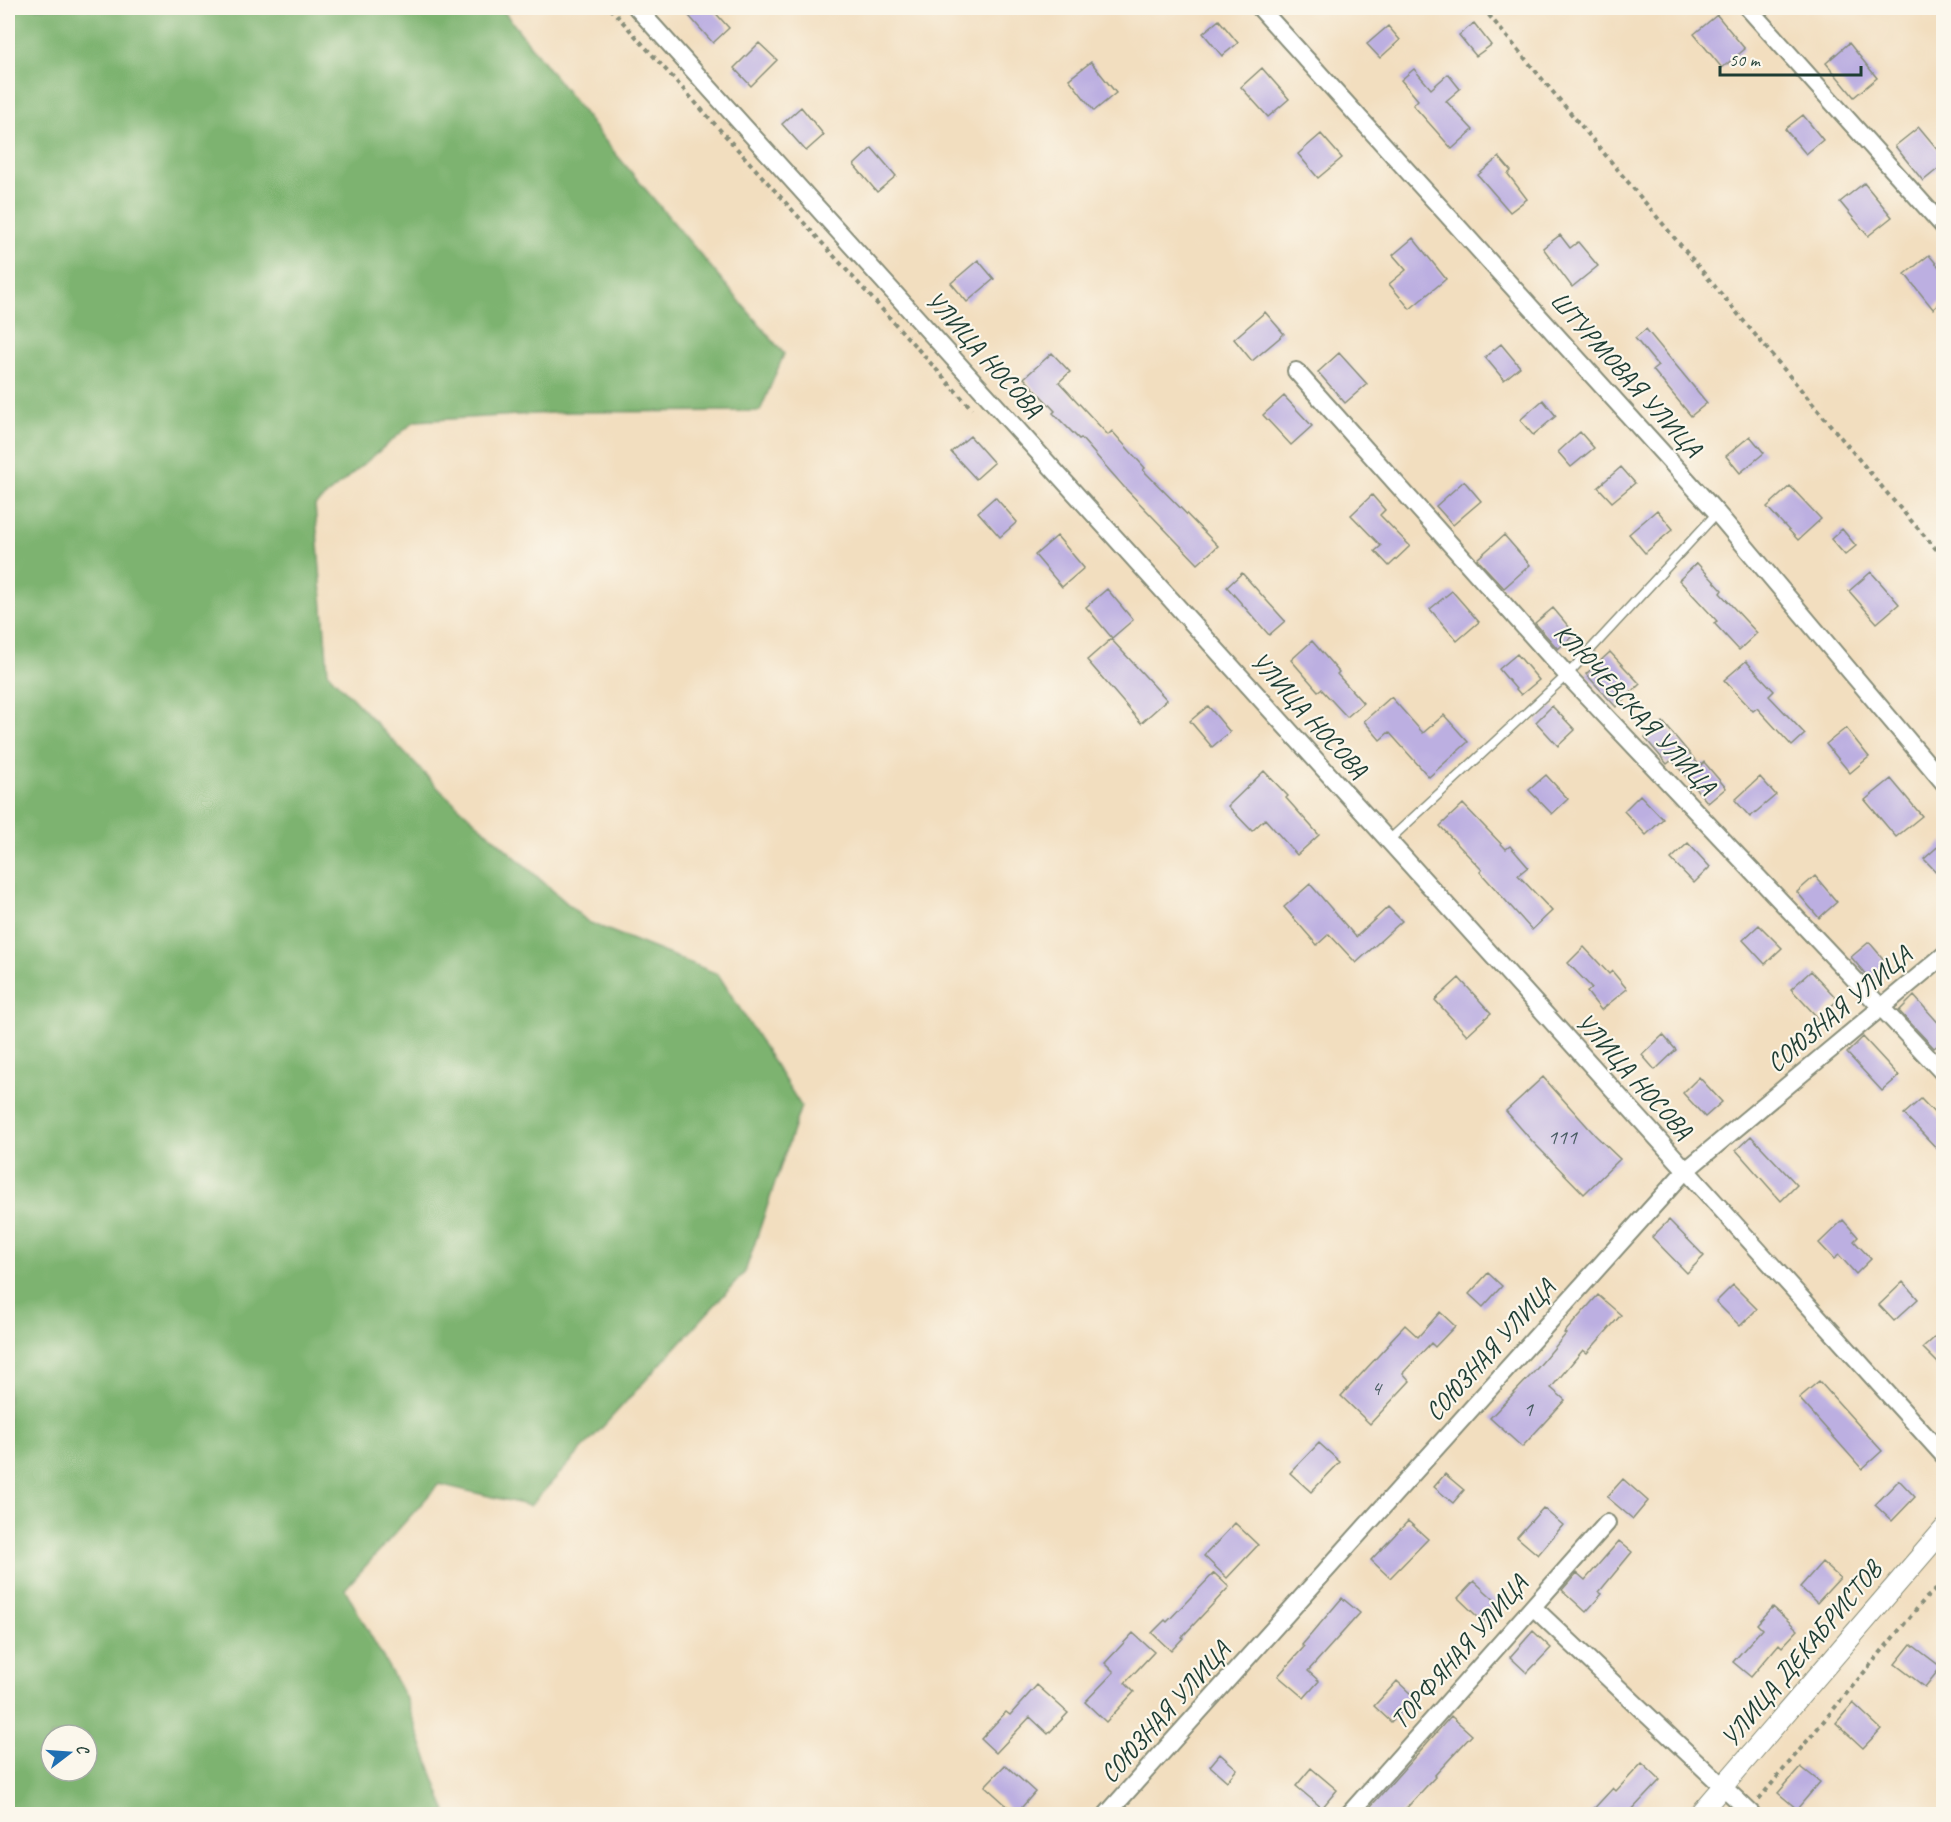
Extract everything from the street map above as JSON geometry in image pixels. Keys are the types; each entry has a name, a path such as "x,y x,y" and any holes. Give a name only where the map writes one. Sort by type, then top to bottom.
{"street":[{"name":"УЛИЦА НОСОВА","path":"637,8 1944,1456"},
{"name":"ШТУРМОВАЯ УЛИЦА","path":"1260,8 1717,513 1944,783"},
{"path":"1748,8 1944,227"},
{"name":"КЛЮЧЕВСКАЯ УЛИЦА","path":"1296,371 1567,675 1879,1008 1944,1074"},
{"name":"СОЮЗНАЯ УЛИЦА","path":"1107,1815 1685,1171 1944,955"},
{"name":"ТОРФЯНАЯ УЛИЦА","path":"1349,1815 1607,1522"},
{"name":"УЛИЦА ДЕКАБРИСТОВ","path":"1699,1815 1944,1529"},
{"path":"1533,1607 1750,1813"}],"lane":[{"path":"1388,841 1567,675 1717,513"}],"path":[{"path":"610,8 972,409"},
{"path":"1483,8 1892,499 1944,558"},
{"path":"1750,1813 1925,1599 1944,1583"}],"green space":[{"path":"8,8 501,8 610,147 784,354 760,411 569,412 415,421 315,505 328,673 441,791 588,922 718,974 801,1106 745,1272 530,1506 439,1484 345,1589 405,1697 447,1814 8,1814"}],"building":[{"path":"682,8 711,8 729,28 713,43"},
{"path":"1717,15 1745,49 1722,68 1694,34"},
{"path":"1219,20 1238,43 1222,56 1203,33"},
{"path":"1474,23 1491,45 1476,56 1459,35"},
{"path":"1388,26 1400,40 1380,58 1367,44"},
{"path":"759,43 777,60 751,86 734,68"},
{"path":"1849,43 1877,78 1854,97 1826,63"},
{"path":"1091,62 1116,93 1094,111 1069,79"},
{"path":"1262,68 1289,99 1268,117 1241,87"},
{"path":"1414,69 1431,89 1448,74 1460,89 1446,101 1473,130 1452,149 1413,105 1418,100 1401,80"},
{"path":"801,107 824,135 806,151 782,124"},
{"path":"1803,115 1823,140 1806,154 1785,129"},
{"path":"1919,127 1944,157 1944,164 1923,181 1895,146"},
{"path":"1321,134 1342,158 1318,178 1298,154"},
{"path":"872,148 896,176 877,192 854,165"},
{"path":"1499,157 1511,171 1508,174 1527,199 1510,212 1478,175"},
{"path":"1864,183 1892,217 1868,236 1840,202"},
{"path":"1560,235 1570,248 1578,242 1598,266 1572,287 1543,248"},
{"path":"1413,238 1446,279 1410,309 1389,284 1406,270 1393,255"},
{"path":"1929,255 1944,273 1944,300 1933,309 1905,274"},
{"path":"978,260 994,279 967,302 951,283"},
{"path":"1265,312 1284,334 1252,361 1234,339"},
{"path":"1646,329 1707,403 1691,416 1653,370 1658,366 1635,338"},
{"path":"1501,344 1520,367 1504,380 1485,357"},
{"path":"1052,353 1070,372 1059,382 1108,435 1112,431 1145,468 1143,470 1218,546 1198,564 1124,487 1081,438 1079,439 1053,413 1055,411 1024,378"},
{"path":"1339,353 1367,384 1345,403 1318,372"},
{"path":"1284,396 1312,426 1291,445 1263,415"},
{"path":"1543,400 1556,416 1533,435 1520,420"},
{"path":"1580,432 1594,448 1571,467 1558,452"},
{"path":"970,436 994,463 976,479 951,452"},
{"path":"1750,436 1764,453 1740,473 1726,456"},
{"path":"1621,467 1635,483 1612,502 1598,487"},
{"path":"1464,481 1481,501 1453,525 1436,506"},
{"path":"1790,486 1821,519 1798,540 1767,507"},
{"path":"1372,495 1385,510 1380,515 1410,546 1389,566 1375,551 1381,546 1351,515"},
{"path":"995,497 1017,522 1000,537 978,512"},
{"path":"1657,510 1673,529 1645,553 1629,534"},
{"path":"1842,529 1856,546 1845,555 1831,539"},
{"path":"1504,535 1530,565 1504,588 1477,559"},
{"path":"1057,536 1084,568 1062,587 1035,555"},
{"path":"1697,563 1722,590 1720,593 1757,633 1739,650 1714,623 1717,621 1679,580"},
{"path":"1871,572 1899,604 1877,623 1849,591"},
{"path":"1242,573 1285,621 1269,635 1227,587"},
{"path":"1107,589 1133,620 1112,638 1086,607"},
{"path":"1452,591 1479,622 1457,641 1430,609"},
{"path":"1553,608 1575,634 1558,649 1535,623"},
{"path":"1111,639 1167,700 1141,723 1087,660"},
{"path":"1312,641 1363,703 1347,717 1321,689 1318,691 1291,660"},
{"path":"1610,652 1640,684 1616,707 1586,674"},
{"path":"1517,654 1539,680 1521,695 1499,669"},
{"path":"1746,661 1774,691 1769,696 1805,734 1792,746 1757,708 1753,711 1724,680"},
{"path":"1391,697 1423,733 1444,715 1468,742 1429,777 1389,732 1380,740 1364,721"},
{"path":"1208,706 1230,732 1212,747 1190,721"},
{"path":"1552,706 1575,730 1558,746 1536,722"},
{"path":"1663,722 1700,766 1704,762 1726,788 1708,803 1672,760 1667,764 1645,738"},
{"path":"1846,728 1869,757 1850,773 1826,744"},
{"path":"1264,771 1288,796 1286,798 1319,835 1297,855 1265,819 1252,831 1228,806"},
{"path":"1546,775 1568,799 1552,814 1529,790"},
{"path":"1760,777 1776,795 1750,817 1735,800"},
{"path":"1891,779 1922,816 1896,837 1865,800"},
{"path":"1640,795 1663,819 1646,835 1624,811"},
{"path":"1463,804 1506,849 1510,846 1528,867 1518,875 1552,911 1532,930 1480,872 1482,870 1440,826"},
{"path":"1944,841 1944,880 1924,859"},
{"path":"1688,843 1710,867 1694,883 1671,859"},
{"path":"1815,876 1837,902 1819,918 1797,892"},
{"path":"1310,884 1356,937 1388,907 1402,921 1356,963 1329,934 1317,945 1284,907"},
{"path":"1759,925 1782,948 1765,964 1743,940"},
{"path":"1869,942 1891,968 1873,983 1851,957"},
{"path":"1584,947 1609,974 1612,971 1627,989 1601,1010 1587,992 1592,988 1568,963"},
{"path":"1811,971 1838,1000 1818,1018 1791,989"},
{"path":"1459,978 1491,1013 1467,1035 1435,1000"},
{"path":"1914,996 1944,1029 1944,1040 1934,1048 1899,1011"},
{"path":"1663,1035 1676,1050 1655,1070 1642,1055"},
{"path":"1863,1037 1899,1076 1882,1091 1847,1053"},
{"path":"1543,1077 1620,1159 1584,1194 1506,1111"},
{"path":"1699,1077 1722,1102 1705,1117 1683,1093"},
{"path":"1921,1099 1944,1123 1944,1156 1904,1114"},
{"path":"1751,1136 1797,1185 1781,1201 1736,1150"},
{"path":"1669,1220 1704,1256 1687,1273 1652,1237"},
{"path":"1843,1220 1858,1237 1854,1241 1871,1259 1856,1274 1839,1255 1834,1259 1819,1243"},
{"path":"1488,1273 1502,1286 1483,1307 1469,1294"},
{"path":"1903,1282 1918,1299 1894,1321 1879,1305"},
{"path":"1733,1285 1757,1309 1740,1326 1716,1302"},
{"path":"1598,1295 1621,1315 1587,1353 1583,1350 1551,1388 1565,1400 1522,1447 1490,1418 1534,1372 1566,1334 1564,1333"},
{"path":"1440,1312 1455,1326 1435,1347 1431,1343 1403,1373 1410,1381 1370,1424 1341,1396 1405,1325 1418,1337"},
{"path":"1944,1329 1944,1369 1923,1348"},
{"path":"1819,1381 1882,1451 1862,1469 1799,1398"},
{"path":"1319,1443 1340,1462 1311,1492 1290,1473"},
{"path":"1445,1474 1464,1490 1453,1503 1434,1487"},
{"path":"1623,1479 1648,1501 1633,1519 1607,1497"},
{"path":"1899,1480 1915,1497 1892,1521 1875,1505"},
{"path":"1543,1508 1563,1525 1538,1555 1517,1537"},
{"path":"1408,1521 1428,1539 1390,1578 1371,1560"},
{"path":"1235,1523 1258,1545 1227,1578 1204,1556"},
{"path":"1619,1541 1632,1552 1599,1592 1602,1594 1586,1612 1562,1590 1577,1573 1585,1580"},
{"path":"1822,1562 1840,1578 1817,1603 1800,1587"},
{"path":"1214,1573 1229,1587 1171,1651 1152,1633 1165,1620 1167,1622"},
{"path":"1474,1581 1499,1604 1483,1622 1458,1598"},
{"path":"1342,1598 1360,1613 1308,1671 1319,1681 1304,1698 1278,1676"},
{"path":"1773,1607 1798,1630 1782,1647 1779,1644 1751,1677 1733,1662 1762,1629 1757,1624"},
{"path":"1533,1631 1551,1648 1527,1673 1510,1657"},
{"path":"1133,1633 1154,1652 1125,1683 1134,1692 1106,1722 1085,1702 1114,1672 1105,1663"},
{"path":"1911,1644 1941,1667 1925,1687 1895,1664"},
{"path":"1397,1681 1414,1697 1391,1722 1374,1706"},
{"path":"1037,1685 1068,1713 1048,1734 1030,1717 996,1753 981,1739 1006,1712 1010,1715"},
{"path":"1853,1703 1881,1729 1863,1748 1836,1723"},
{"path":"1451,1716 1472,1735 1435,1777 1400,1815 1363,1815"},
{"path":"1220,1754 1237,1769 1227,1781 1210,1766"},
{"path":"1642,1763 1660,1780 1627,1815 1588,1815 1613,1788 1616,1791"},
{"path":"1005,1765 1035,1792 1016,1814 985,1786"},
{"path":"1801,1767 1820,1782 1797,1809 1778,1793"},
{"path":"1311,1768 1337,1790 1322,1808 1296,1786"}]}
